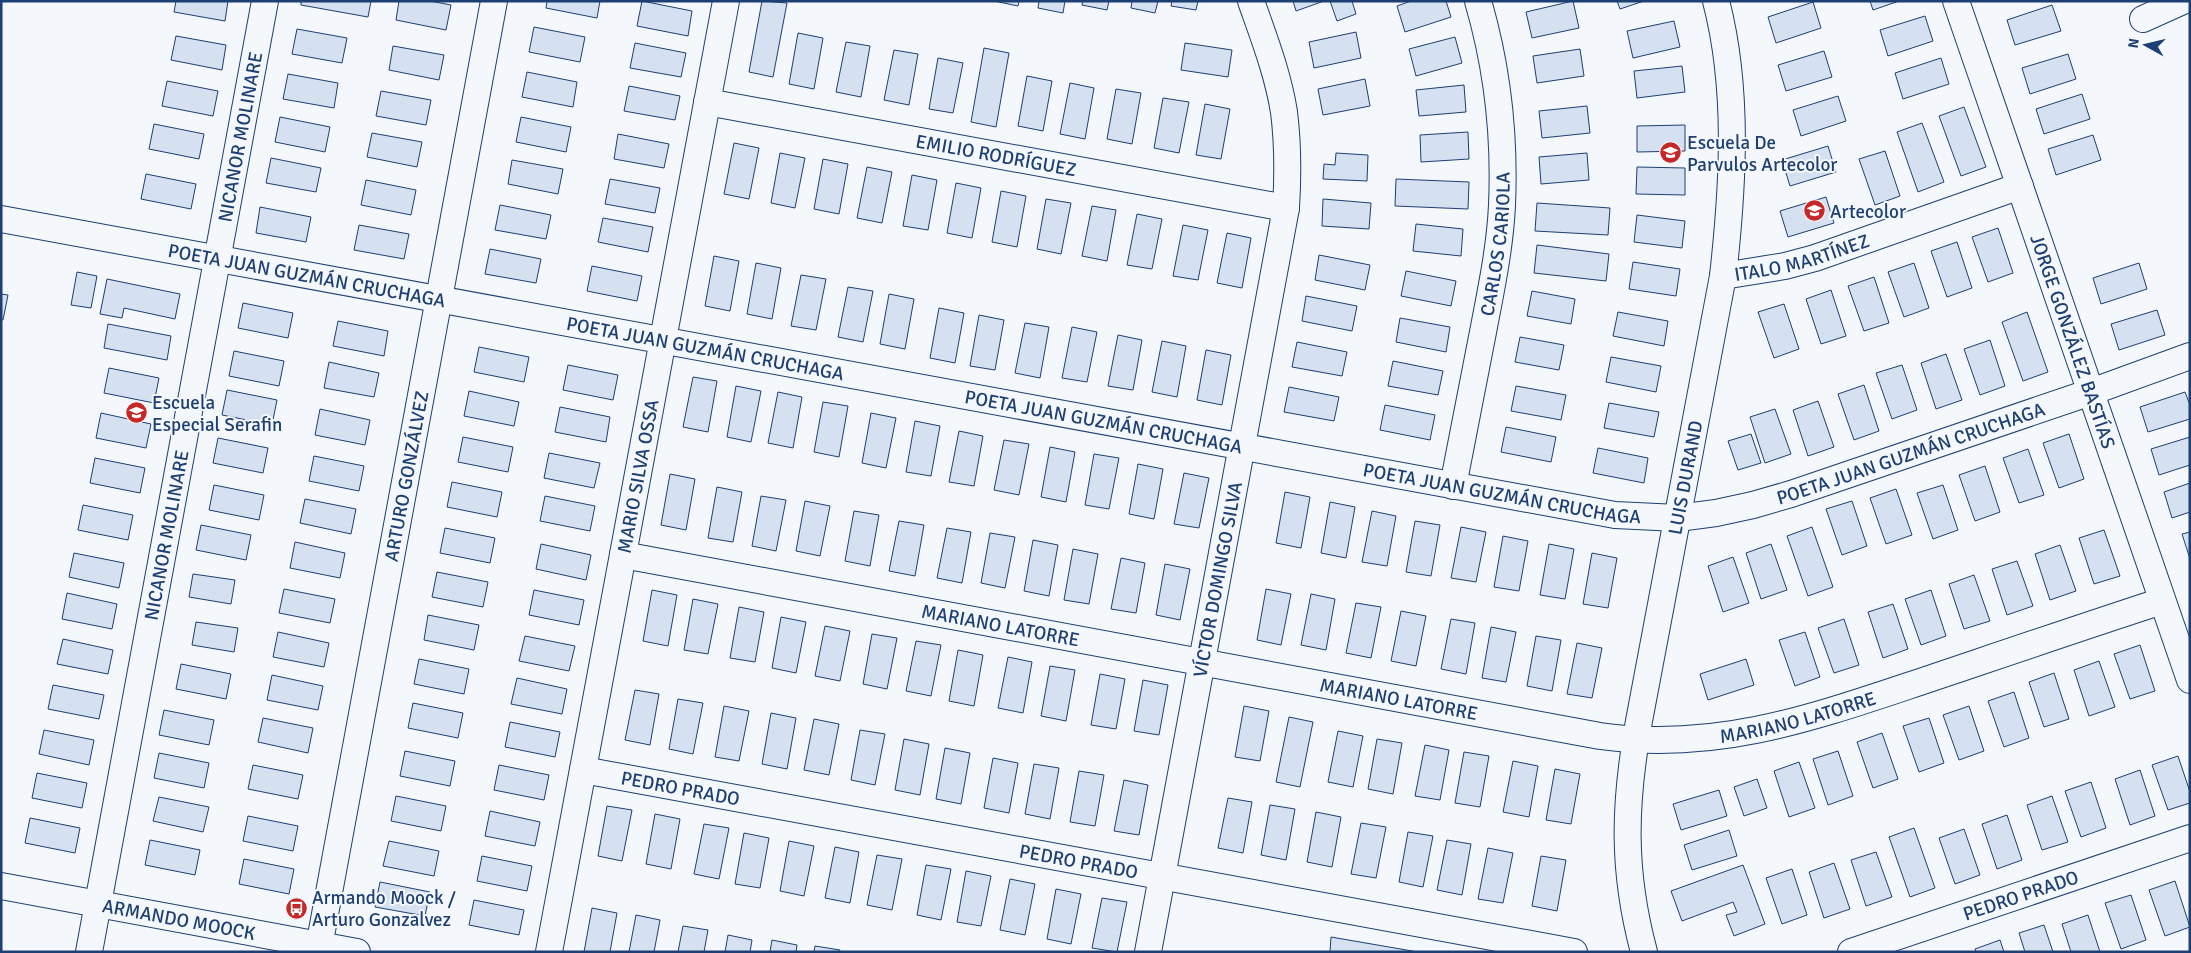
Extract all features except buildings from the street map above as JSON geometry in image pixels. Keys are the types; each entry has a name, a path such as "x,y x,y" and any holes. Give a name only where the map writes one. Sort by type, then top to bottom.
{"street":[{"name":"NICANOR MOLINARE","path":"89,952 264,1"},
{"name":"ARTURO GONZÁLVEZ","path":"319,948 494,1"},
{"name":"MARIO SILVA OSSA","path":"549,952 726,1"},
{"name":"VÍCTOR DOMINGO SILVA","path":"1148,952 1286,208 1288,174 1284,111 1272,64 1252,1"},
{"name":"CARLOS CARIOLA","path":"1453,486 1495,269 1502,205 1503,168 1497,96 1490,50 1478,1"},
{"name":"LUIS DURAND","path":"1644,952 1630,892 1626,821 1636,740 1723,276 1728,226 1731,133 1727,68 1716,1"},
{"name":"JORGE GONZÁLEZ BASTÍAS","path":"1956,1 2190,680"},
{"path":"2143,19 2182,1"},
{"name":"EMILIO RODRÍGUEZ","path":"707,102 1286,208"},
{"name":"ITALO MARTÍNEZ","path":"1723,276 1785,266 1815,258 2020,186"},
{"name":"POETA JUAN GUZMÁN CRUCHAGA","path":"1,219 1615,515 1678,518 1716,513 1791,494 2091,392 2190,356"},
{"name":"MARIANO LATORRE","path":"623,555 1600,736 1636,740 1740,734 1811,718 2162,601"},
{"name":"PEDRO PRADO","path":"583,770 1574,952"},
{"name":"PEDRO PRADO","path":"1851,952 2190,838"},
{"name":"ARMANDO MOOCK","path":"1,886 98,903 319,948 357,952"}],"place":[{"name":"Escuela De Parvulos Artecolor","path":"1671,153"},
{"name":"Artecolor","path":"1814,211"},
{"name":"Escuela Especial Serafin","path":"136,413"},
{"name":"Armando Moock / Arturo Gonzalvez","path":"296,908"}]}
